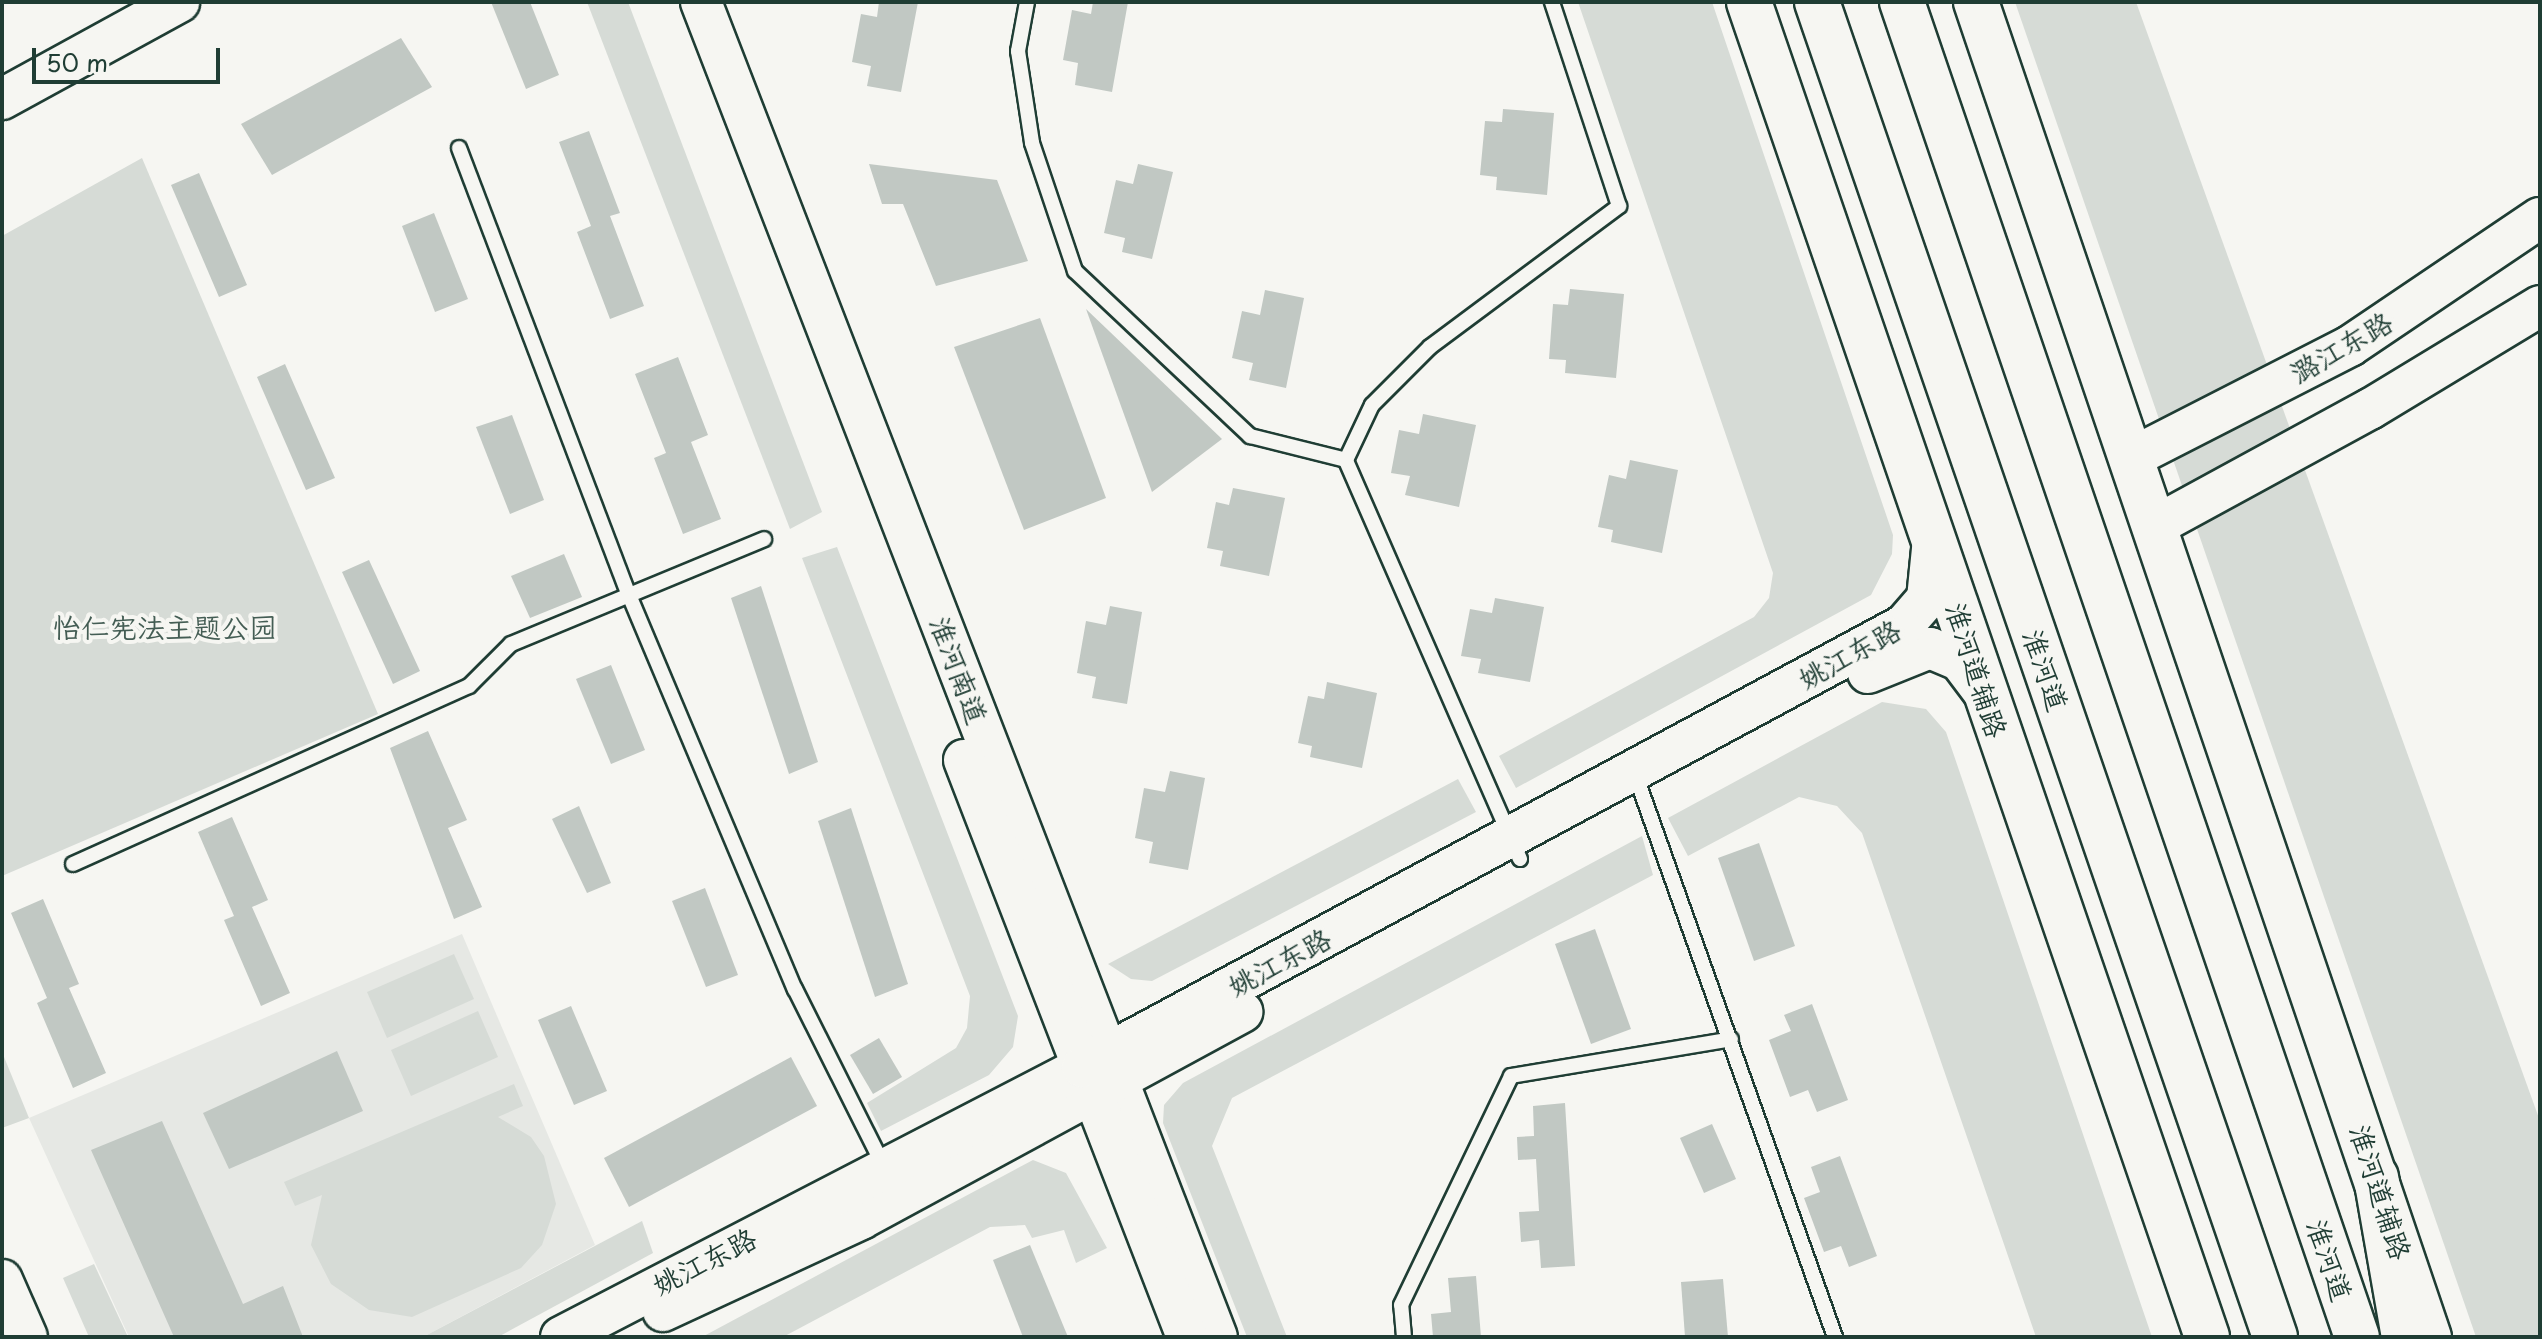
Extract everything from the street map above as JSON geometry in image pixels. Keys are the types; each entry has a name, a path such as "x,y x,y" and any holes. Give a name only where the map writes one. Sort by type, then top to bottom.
{"main road":[{"name":"淮河道辅路","path":"1749,2 1933,535 1982,690 2207,1337"},
{"name":"淮河道","path":"1817,2 2275,1337"},
{"name":"淮河道","path":"1902,2 2357,1337"},
{"name":"淮河道辅路","path":"1976,2 2429,1337"},
{"path":"2376,1177 2404,1337"},
{"path":"2171,1231 2226,1337"}],"street":[{"path":"2,99 179,2"},
{"name":"淮河南道","path":"672,2 1100,1074 1217,1337"},
{"name":"淮河南道","path":"701,2 1100,1074 1187,1337"},
{"name":"潞江东路","path":"2131,458 2350,346 2540,218"},
{"path":"2155,526 2370,409 2540,306"},
{"name":"姚江东路","path":"613,1337 861,1219 1100,1074 1638,781 1919,614 1927,599 1933,535"},
{"name":"姚江东路","path":"1638,781 1913,650 1946,651 1982,690"},
{"name":"姚江东路","path":"561,1337 886,1171 1100,1074"},
{"path":"2,1280 27,1337"}],"lane":[{"path":"1027,2 1018,51 1032,143 1075,271 1250,436 1346,460"},
{"path":"1515,849 1346,460 1372,405 1430,347 1619,206 1552,2"},
{"path":"459,148 629,595 795,989 886,1171"},
{"path":"73,864 469,686 511,644 764,539"},
{"path":"1638,781 1835,1337"},
{"path":"1404,1337 1401,1305 1511,1076 1731,1039"}],"shaded area":[{"path":"462,934 595,1245 423,1337 129,1337 29,1118"}],"green space":[{"path":"587,2 628,2 822,512 790,529"},
{"path":"1578,2 1712,2 1893,535 1892,554 1871,595 1516,788 1499,756 1754,617 1769,598 1773,573"},
{"path":"2015,2 2136,2 2540,1121 2540,1337 2476,1337"},
{"name":"怡仁宪法主题公园","path":"142,158 378,714 2,876 2,236"},
{"path":"837,547 1018,1016 1013,1047 989,1075 881,1131 867,1103 956,1048 967,1028 970,996 802,558"},
{"path":"1882,702 1926,709 1946,732 2152,1337 2036,1337 1862,833 1837,806 1799,797 1688,856 1668,818"},
{"path":"1458,779 1476,812 1152,981 1131,979 1108,964"},
{"path":"1642,836 1653,875 1232,1098 1212,1146 1287,1337 1247,1337 1163,1123 1164,1105 1183,1083"},
{"path":"454,954 474,999 387,1038 367,992"},
{"path":"478,1011 498,1057 411,1096 391,1050"},
{"path":"2,1052 29,1118 2,1128"},
{"path":"514,1084 523,1106 498,1117 531,1137 544,1156 556,1204 542,1245 521,1268 412,1317 369,1310 331,1284 311,1245 322,1195 295,1206 284,1182"},
{"path":"1033,1160 1066,1173 1107,1248 1076,1263 1064,1230 1032,1238 1025,1225 990,1227 783,1337 702,1337"},
{"path":"642,1221 653,1253 498,1337 423,1337"},
{"path":"94,1264 128,1337 89,1337 63,1278"}],"building":[{"path":"491,2 530,2 559,75 526,89"},
{"path":"879,2 918,2 901,92 867,86 871,66 852,62 861,14 877,17"},
{"path":"1093,2 1128,2 1112,92 1075,85 1078,63 1063,60 1072,10 1091,14"},
{"path":"401,38 432,87 272,175 241,124"},
{"path":"1503,109 1554,113 1547,195 1496,190 1497,177 1480,175 1485,121 1502,122"},
{"path":"589,131 620,213 610,216 644,306 610,319 577,232 591,226 559,142"},
{"path":"869,164 997,180 1028,261 936,286 903,204 882,204"},
{"path":"1138,164 1173,172 1152,259 1122,252 1125,238 1104,233 1116,180 1133,184"},
{"path":"199,173 247,285 219,297 171,185"},
{"path":"434,213 468,299 435,312 402,226"},
{"path":"1570,289 1624,294 1616,378 1565,373 1566,360 1549,359 1553,304 1568,305"},
{"path":"1265,290 1304,298 1286,388 1249,380 1253,363 1232,358 1242,311 1260,315"},
{"path":"1086,309 1222,439 1152,492"},
{"path":"1040,318 1106,498 1024,530 954,347"},
{"path":"678,357 708,435 691,442 721,519 683,534 654,458 666,453 635,374"},
{"path":"285,364 335,478 306,490 257,377"},
{"path":"1423,414 1476,425 1459,507 1405,495 1410,476 1391,473 1399,430 1419,434"},
{"path":"512,415 544,500 510,514 476,427"},
{"path":"1630,460 1678,470 1662,553 1611,542 1613,530 1598,527 1609,475 1626,479"},
{"path":"1233,488 1285,498 1269,576 1220,566 1223,551 1207,548 1216,502 1229,505"},
{"path":"564,554 582,597 530,618 511,576"},
{"path":"369,560 420,671 393,684 342,572"},
{"path":"761,586 818,762 789,774 731,598"},
{"path":"1495,598 1544,607 1530,682 1478,673 1481,659 1461,656 1470,609 1492,613"},
{"path":"1110,606 1142,612 1127,704 1092,698 1096,677 1077,673 1086,621 1106,625"},
{"path":"611,665 645,750 611,764 576,679"},
{"path":"1327,682 1377,693 1362,768 1310,757 1312,746 1298,743 1308,696 1324,699"},
{"path":"428,731 467,820 448,828 482,907 454,919 390,748"},
{"path":"1170,771 1205,778 1188,870 1149,863 1153,842 1135,838 1144,788 1165,792"},
{"path":"579,806 611,883 587,893 552,819"},
{"path":"851,808 908,984 875,997 818,821"},
{"path":"232,817 268,900 252,907 290,993 261,1006 224,920 234,916 198,832"},
{"path":"1759,843 1795,946 1754,961 1718,858"},
{"path":"705,888 738,975 706,987 672,901"},
{"path":"43,899 79,984 69,988 106,1073 73,1088 37,1003 47,998 11,913"},
{"path":"1595,929 1631,1029 1591,1044 1555,944"},
{"path":"1812,1004 1848,1100 1817,1112 1808,1090 1790,1097 1769,1040 1791,1031 1784,1015"},
{"path":"571,1006 607,1091 574,1105 538,1020"},
{"path":"879,1038 902,1077 873,1094 850,1055"},
{"path":"337,1051 363,1111 229,1169 203,1113"},
{"path":"791,1057 817,1106 629,1207 604,1158"},
{"path":"1565,1103 1575,1266 1541,1268 1539,1240 1521,1242 1519,1212 1539,1211 1536,1159 1518,1160 1517,1137 1534,1136 1533,1106"},
{"path":"162,1121 243,1304 283,1286 303,1337 174,1337 91,1150"},
{"path":"1712,1124 1736,1179 1704,1193 1680,1138"},
{"path":"1840,1156 1877,1256 1849,1267 1841,1246 1824,1252 1804,1198 1820,1192 1811,1167"},
{"path":"1030,1245 1068,1337 1023,1337 993,1260"},
{"path":"1476,1276 1481,1337 1433,1337 1431,1314 1451,1312 1448,1278"},
{"path":"1723,1279 1728,1337 1685,1337 1681,1282"}]}
